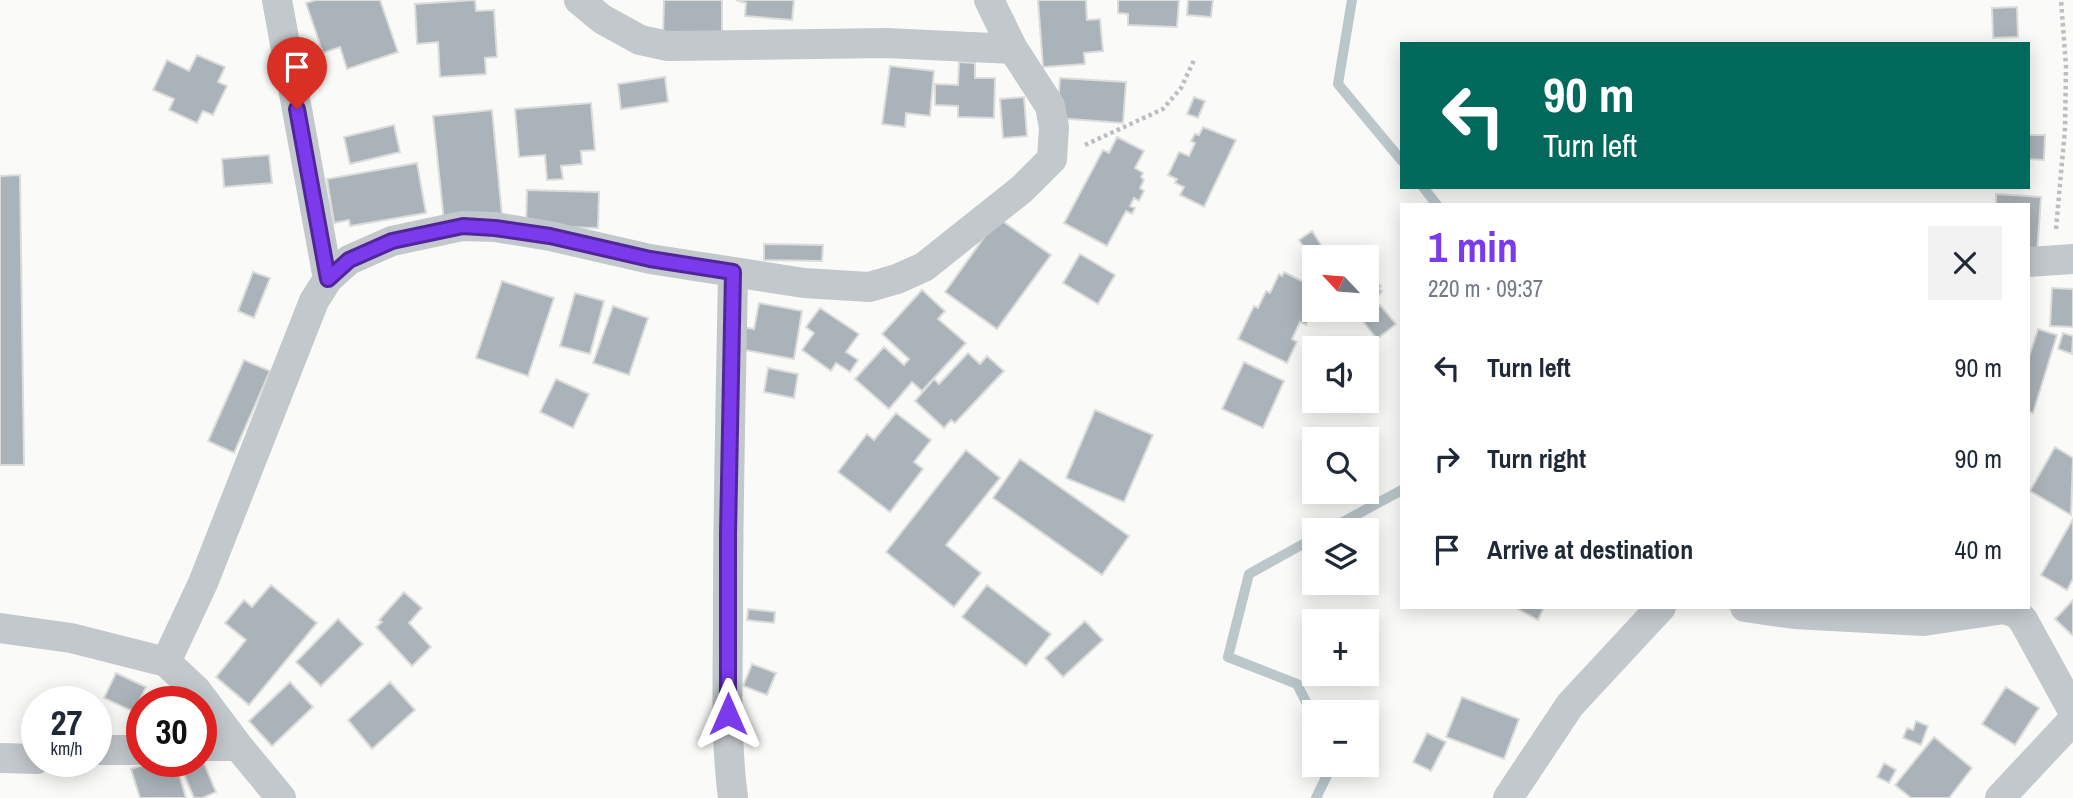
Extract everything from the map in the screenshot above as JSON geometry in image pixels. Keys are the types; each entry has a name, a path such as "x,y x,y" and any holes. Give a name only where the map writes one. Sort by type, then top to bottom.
{"street":[{"path":"276,0 328,279"},
{"path":"579,0 602,19 640,40 668,46 886,43 1013,50"},
{"path":"166,662 203,583 314,301 328,279 349,260 392,241 463,226 550,236 650,259 804,283 869,286 897,279 924,267 1021,188 1052,159 1054,127 1050,106 1013,50 989,0"},
{"path":"733,272 728,520 729,766 733,798"},
{"path":"1508,798 1570,705 1659,609"},
{"path":"1759,609 1794,614 1848,612 1924,621 2004,609 2016,613 2031,632 2073,711"},
{"path":"0,628 71,638 166,662 196,690 281,798"},
{"path":"2000,798 2073,720"},
{"path":"217,746 238,746"},
{"path":"0,758 21,759"}],"path":[{"path":"2052,260 2065,129 2066,66 2061,0"},
{"path":"1052,159 1163,110 1181,88 1195,58"}],"building":[{"path":"316,0 380,0 398,52 347,69 340,47 323,53 306,3"},
{"path":"475,0 476,11 494,10 497,57 485,58 486,74 440,77 438,42 417,44 415,4"},
{"path":"664,0 722,0 722,37 663,36"},
{"path":"736,0 794,0 792,20 745,16 746,3"},
{"path":"1038,0 1086,0 1087,20 1100,19 1103,51 1084,53 1085,64 1043,67"},
{"path":"1118,0 1179,0 1177,27 1128,25 1128,14 1118,13"},
{"path":"1188,0 1213,0 1211,17 1187,15"},
{"path":"2017,7 2018,37 1993,38 1992,8"},
{"path":"197,55 225,67 218,82 227,86 213,115 203,111 197,123 169,110 174,99 153,90 167,60 189,71"},
{"path":"959,62 975,63 975,78 995,78 994,118 958,117 958,106 935,105 935,84 958,85"},
{"path":"890,66 934,71 930,116 906,113 905,127 882,124"},
{"path":"665,77 668,102 621,109 618,84"},
{"path":"1060,78 1126,82 1123,123 1057,118"},
{"path":"1024,97 1027,136 1003,138 1000,99"},
{"path":"1194,97 1205,101 1198,118 1187,114"},
{"path":"591,103 595,150 581,151 582,164 561,166 563,179 547,180 545,155 519,157 515,109"},
{"path":"492,110 502,215 444,221 433,116"},
{"path":"394,125 400,152 350,164 344,137"},
{"path":"1203,127 1236,140 1204,207 1180,195 1184,187 1175,183 1177,179 1168,175 1179,152 1189,156 1195,143 1191,141 1195,134 1199,135"},
{"path":"2030,135 2045,135 2044,160 2030,159"},
{"path":"1117,137 1144,151 1135,168 1143,173 1141,177 1144,180 1140,188 1144,191 1139,201 1134,198 1130,206 1135,208 1132,214 1126,211 1107,246 1064,223 1103,150 1109,153"},
{"path":"269,155 272,183 224,187 222,159"},
{"path":"417,163 426,213 350,226 349,220 334,223 327,179"},
{"path":"20,175 24,465 0,465 0,176"},
{"path":"527,190 599,192 598,228 526,226"},
{"path":"1996,194 2041,197 2037,254 2030,254 2030,203 1996,203"},
{"path":"998,218 1051,255 997,329 945,292"},
{"path":"1312,231 1321,245 1302,245 1299,240"},
{"path":"764,244 823,245 822,261 764,260"},
{"path":"1080,254 1115,275 1098,304 1063,283"},
{"path":"253,272 270,278 254,318 238,311"},
{"path":"1284,272 1302,281 1302,322 1307,322 1306,325 1300,322 1292,339 1297,342 1287,363 1238,339 1254,306 1258,308 1266,291 1270,293 1279,274 1282,276"},
{"path":"502,281 554,298 528,376 476,358"},
{"path":"2052,288 2073,289 2073,327 2050,326"},
{"path":"922,290 945,311 938,319 966,343 922,391 912,382 889,409 855,379 884,347 904,365 909,359 882,334"},
{"path":"575,293 604,301 590,354 560,346"},
{"path":"759,303 802,311 794,359 739,349 742,327 754,329"},
{"path":"613,306 648,318 629,375 593,363"},
{"path":"1379,306 1396,324 1379,337 1364,322 1379,322"},
{"path":"820,308 859,334 846,352 858,360 850,372 836,363 831,371 802,350 814,333 806,327"},
{"path":"2038,329 2057,335 2033,413 2030,412 2030,354"},
{"path":"2063,333 2073,336 2072,354 2058,349"},
{"path":"968,353 980,364 987,356 1004,371 955,423 951,420 944,428 915,401 934,379 939,384"},
{"path":"244,360 270,371 234,453 208,441"},
{"path":"1244,362 1284,381 1263,428 1222,409"},
{"path":"768,368 798,374 794,398 764,392"},
{"path":"556,379 589,394 573,428 540,412"},
{"path":"1095,410 1153,435 1124,502 1066,478"},
{"path":"896,413 931,440 914,462 923,469 890,512 838,472 867,434 874,440"},
{"path":"2055,447 2073,458 2071,515 2030,491"},
{"path":"966,450 1000,478 946,545 981,573 954,607 886,552"},
{"path":"1020,459 1129,536 1102,575 993,498"},
{"path":"2073,519 2073,579 2067,590 2041,575"},
{"path":"271,585 317,623 249,705 216,677 246,640 225,623 244,600 252,607"},
{"path":"987,585 1051,634 1026,666 962,617"},
{"path":"404,592 422,608 409,623 431,647 412,666 376,627"},
{"path":"2073,600 2073,634 2072,635 2055,619"},
{"path":"748,609 775,612 774,623 747,620"},
{"path":"1518,609 1543,609 1538,620"},
{"path":"338,619 363,644 321,686 296,662"},
{"path":"1085,621 1103,640 1063,677 1045,658"},
{"path":"752,664 776,673 767,695 743,686"},
{"path":"116,673 144,686 126,686 126,708 112,702 112,686 110,686"},
{"path":"290,682 313,707 272,746 249,721"},
{"path":"390,682 415,710 372,749 348,720"},
{"path":"2006,687 2039,708 2015,745 1982,724"},
{"path":"1462,697 1519,719 1504,759 1446,737"},
{"path":"1916,721 1928,726 1921,745 1903,738 1907,728 1913,730"},
{"path":"1427,733 1446,742 1431,771 1413,762"},
{"path":"1934,737 1972,768 1949,798 1911,798 1895,785"},
{"path":"1884,763 1896,770 1889,783 1877,777"},
{"path":"133,777 180,777 186,798 140,798"},
{"path":"185,777 210,777 216,792 202,798 194,798"}],"waterway":[{"path":"1352,0 1338,84 1400,159"},
{"path":"1425,189 1435,203"},
{"path":"1350,518 1400,491"},
{"path":"1302,545 1249,574 1228,657 1297,684 1305,700"},
{"path":"1316,798 1326,777"}],"route":[{"path":"297,109 328,279 349,260 392,241 463,226 550,236 650,259 733,272 728,714"}]}
